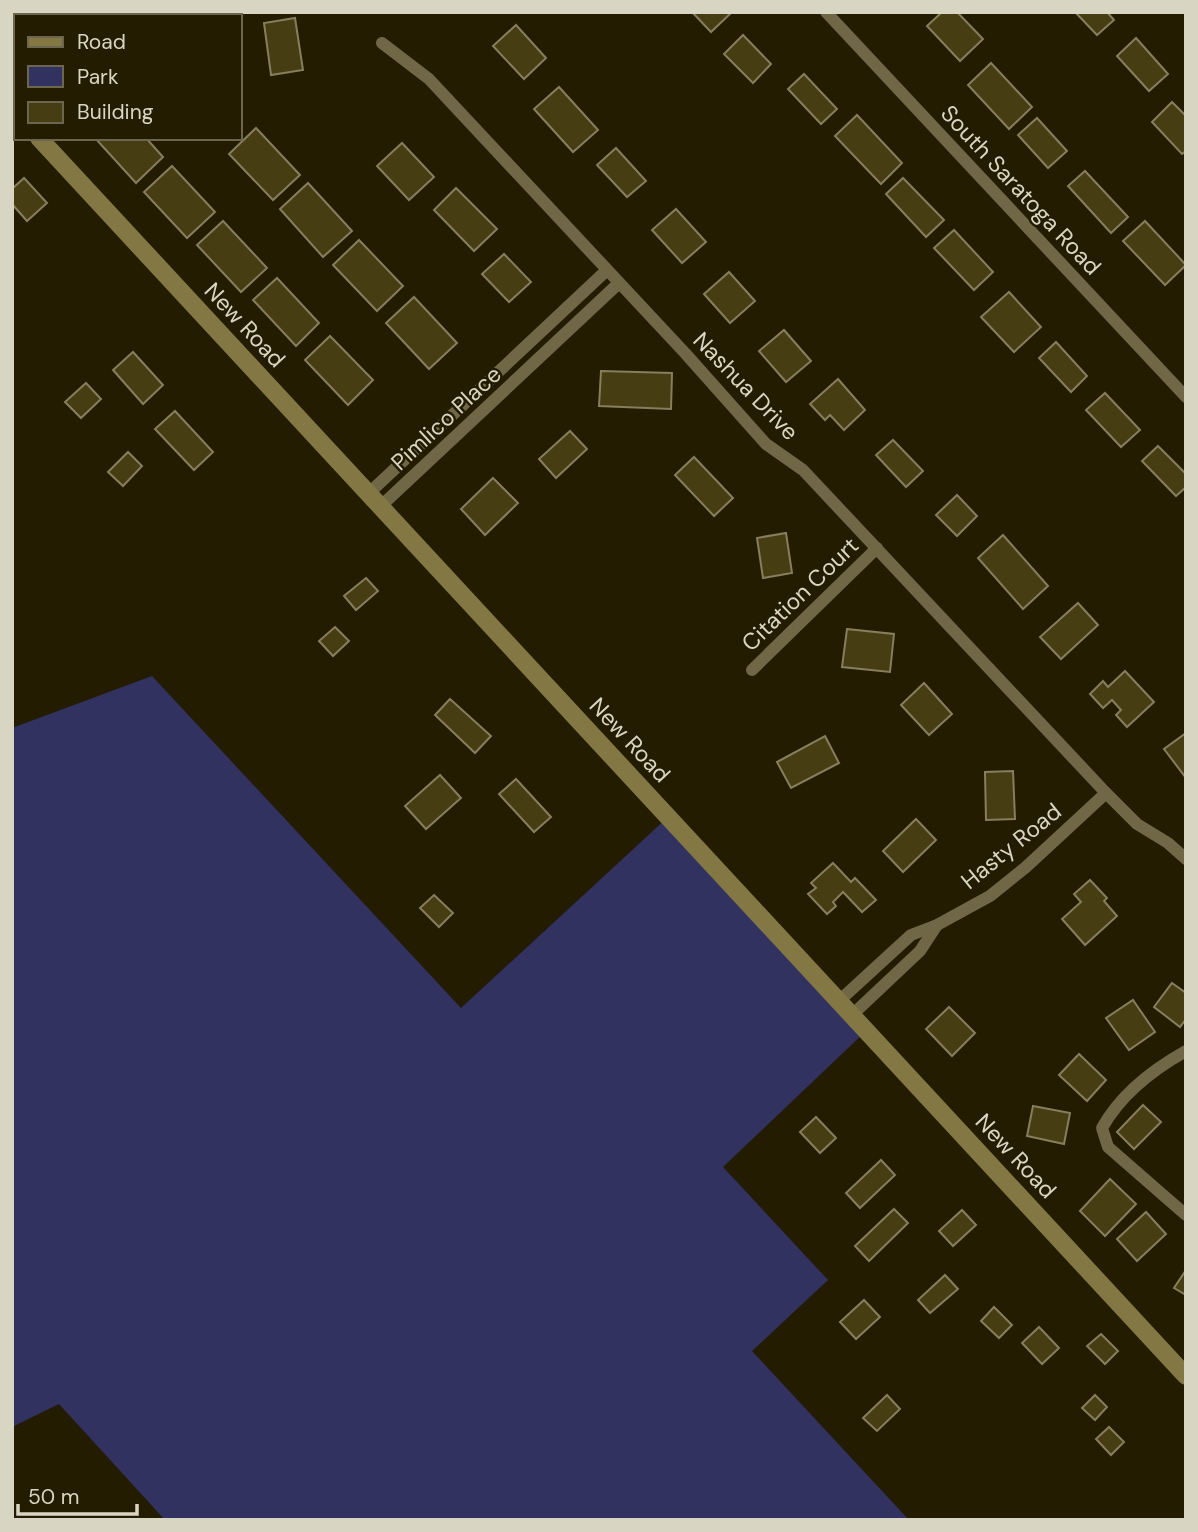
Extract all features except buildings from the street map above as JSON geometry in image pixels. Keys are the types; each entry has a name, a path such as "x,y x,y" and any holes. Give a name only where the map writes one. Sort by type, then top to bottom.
{"street":[{"name":"South Saratoga Road","path":"826,12 1186,397"},
{"name":"Nashua Drive","path":"382,43 429,79 685,352 766,444 803,470 1106,793 1137,824 1168,843 1186,859"},
{"name":"New Road","path":"41,140 1186,1376"},
{"name":"Pimlico Place","path":"374,500 607,270"},
{"name":"Pimlico Place","path":"374,500 540,359 620,283"},
{"path":"528,346 540,359"},
{"name":"Citation Court","path":"752,670 877,548"},
{"name":"Hasty Road","path":"839,1001 911,935 937,925 990,896 1026,867 1106,793"},
{"name":"Hasty Road","path":"852,1015 920,951 937,925"},
{"path":"1186,1051 1158,1067 1114,1107 1101,1128 1108,1147 1186,1216"}],"shaded area":[{"path":"12,12 121,12 14,14 14,110"}],"green space":[{"path":"152,676 461,1008 668,817 866,1031 723,1167 828,1280 752,1351 909,1520 165,1520 59,1404 12,1427 12,728"}]}
